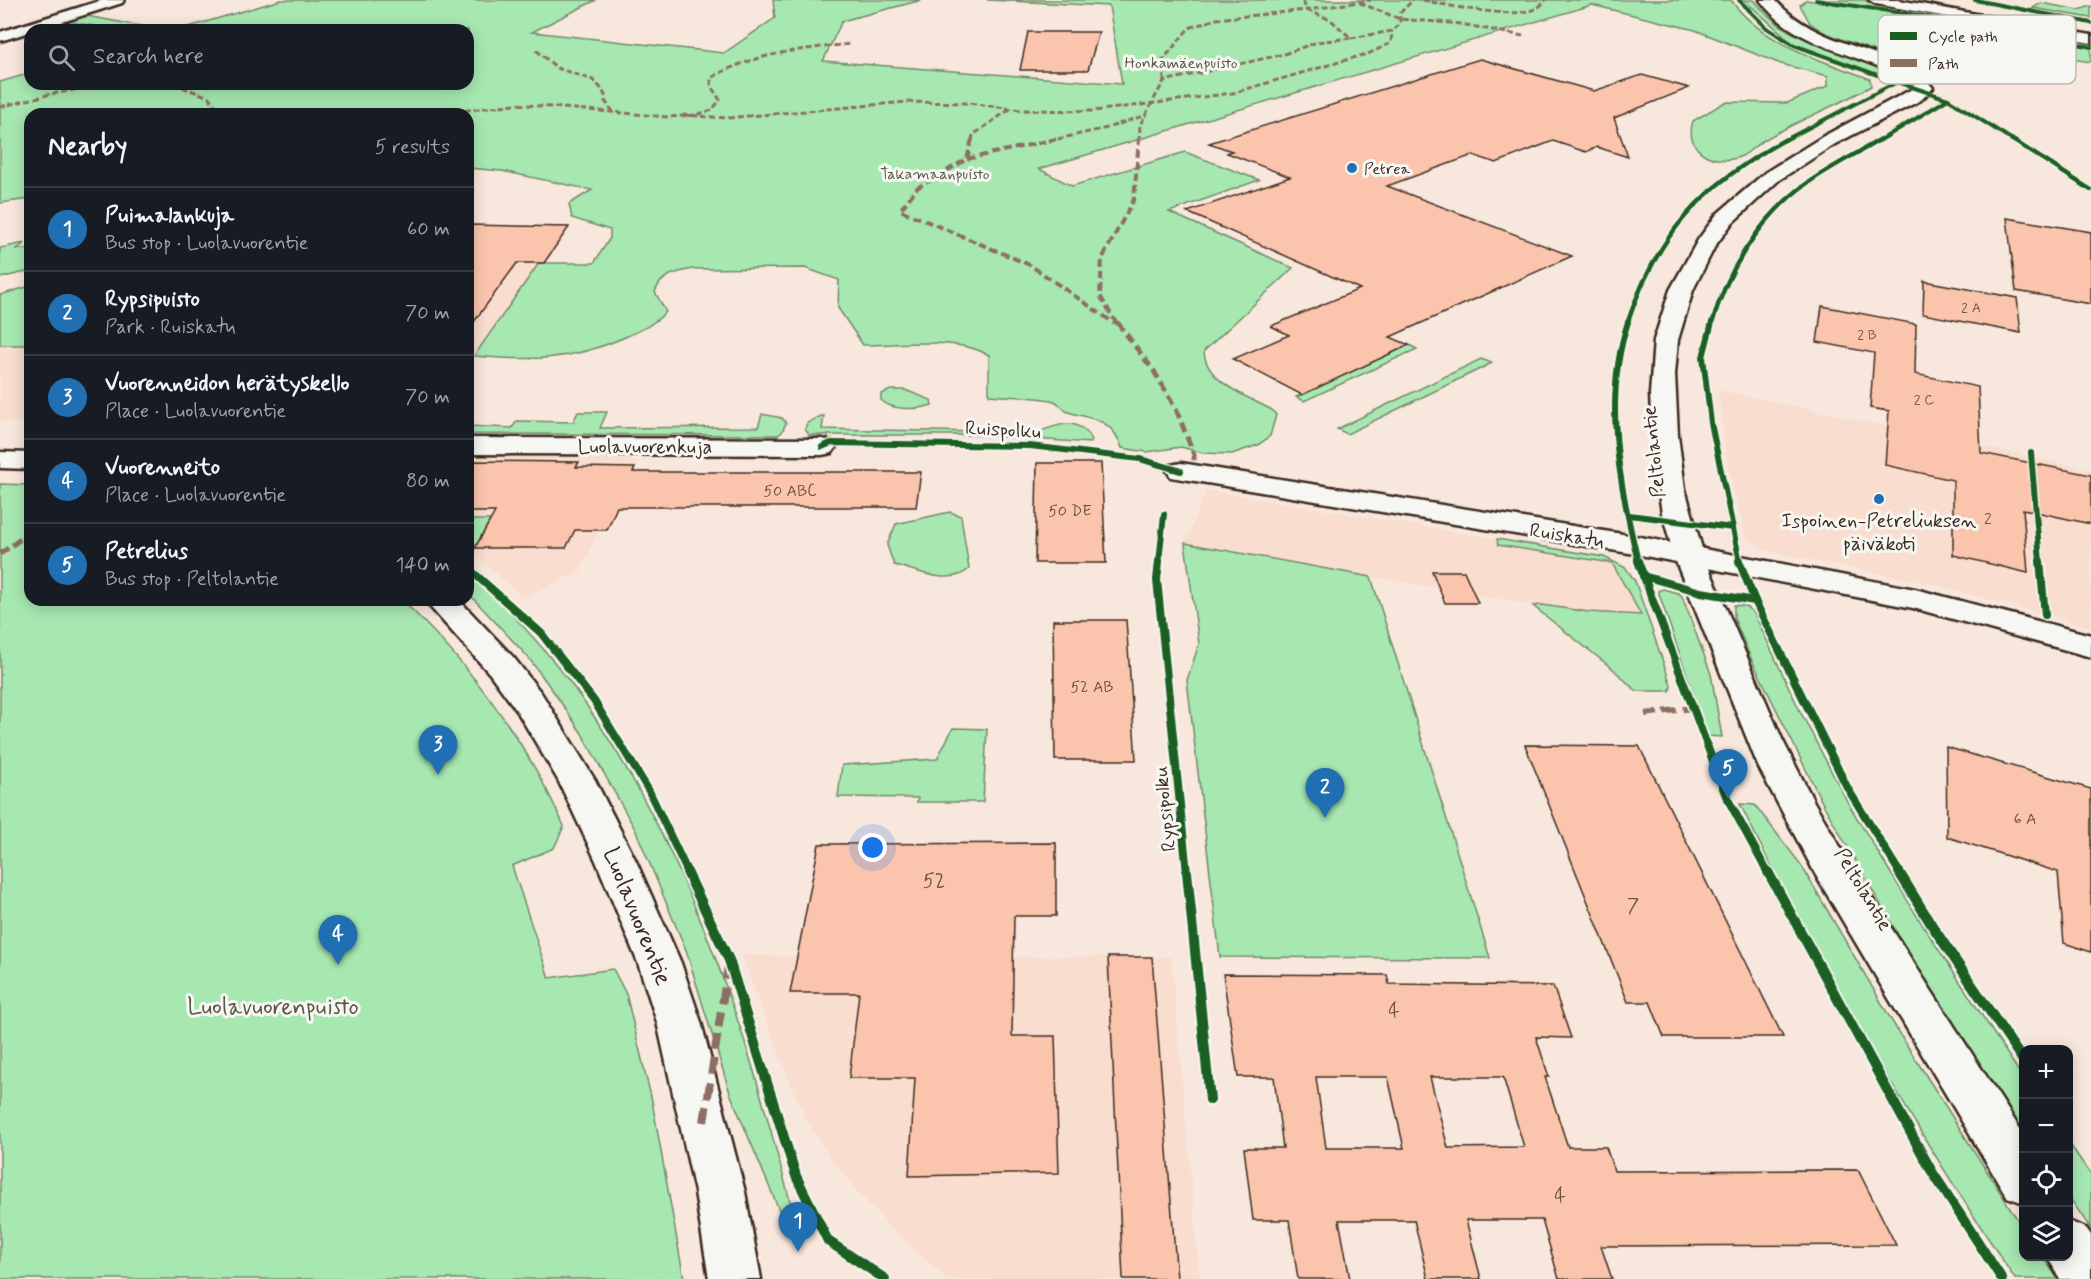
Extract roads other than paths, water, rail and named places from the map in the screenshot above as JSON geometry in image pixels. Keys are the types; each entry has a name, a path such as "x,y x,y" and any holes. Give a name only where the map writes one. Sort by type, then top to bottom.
{"street":[{"path":"41,24 117,0"},
{"name":"Peltolantie","path":"1767,0 1779,14 1804,32 1828,44 1878,61"},
{"path":"1876,0 1959,15"},
{"path":"1919,0 2003,15"},
{"path":"2006,0 1999,6 2017,15"},
{"path":"2076,28 2091,31"},
{"path":"0,37 24,29"},
{"path":"2076,36 2091,39"},
{"name":"Peltolantie","path":"1924,84 1925,88 1915,96 1812,151 1752,192 1721,223 1692,267 1666,340 1665,448 1671,488 1701,592 1782,778 1832,869 2019,1171"},
{"name":"Luolavuorenkuja","path":"474,446 822,447"},
{"path":"0,460 24,461"},
{"name":"Ruiskatu","path":"1181,471 1690,556 1915,599 2091,646"},
{"name":"Luolavuorentie","path":"446,606 484,645 532,705 574,773 607,837 666,982 676,1015 694,1080 730,1235 735,1279"},
{"path":"2073,1253 2091,1278"}],"place":[{"name":"Petrea","path":"1352,168"},
{"name":"Ispoinen-Petreliuksen päiväkoti","path":"1879,499"},
{"name":"Vuorenneidon herätyskello","path":"438,775"},
{"name":"Petrelius","path":"1728,799"},
{"name":"Rypsipuisto","path":"1325,818"},
{"name":"Vuorenneito","path":"338,965"},
{"name":"Puimalankuja","path":"798,1252"}],"park label":[{"name":"Honkamäenpuisto","path":"1181,62"},
{"name":"Takamaanpuisto","path":"935,173"},
{"name":"Luolavuorenpuisto","path":"273,1006"}]}
